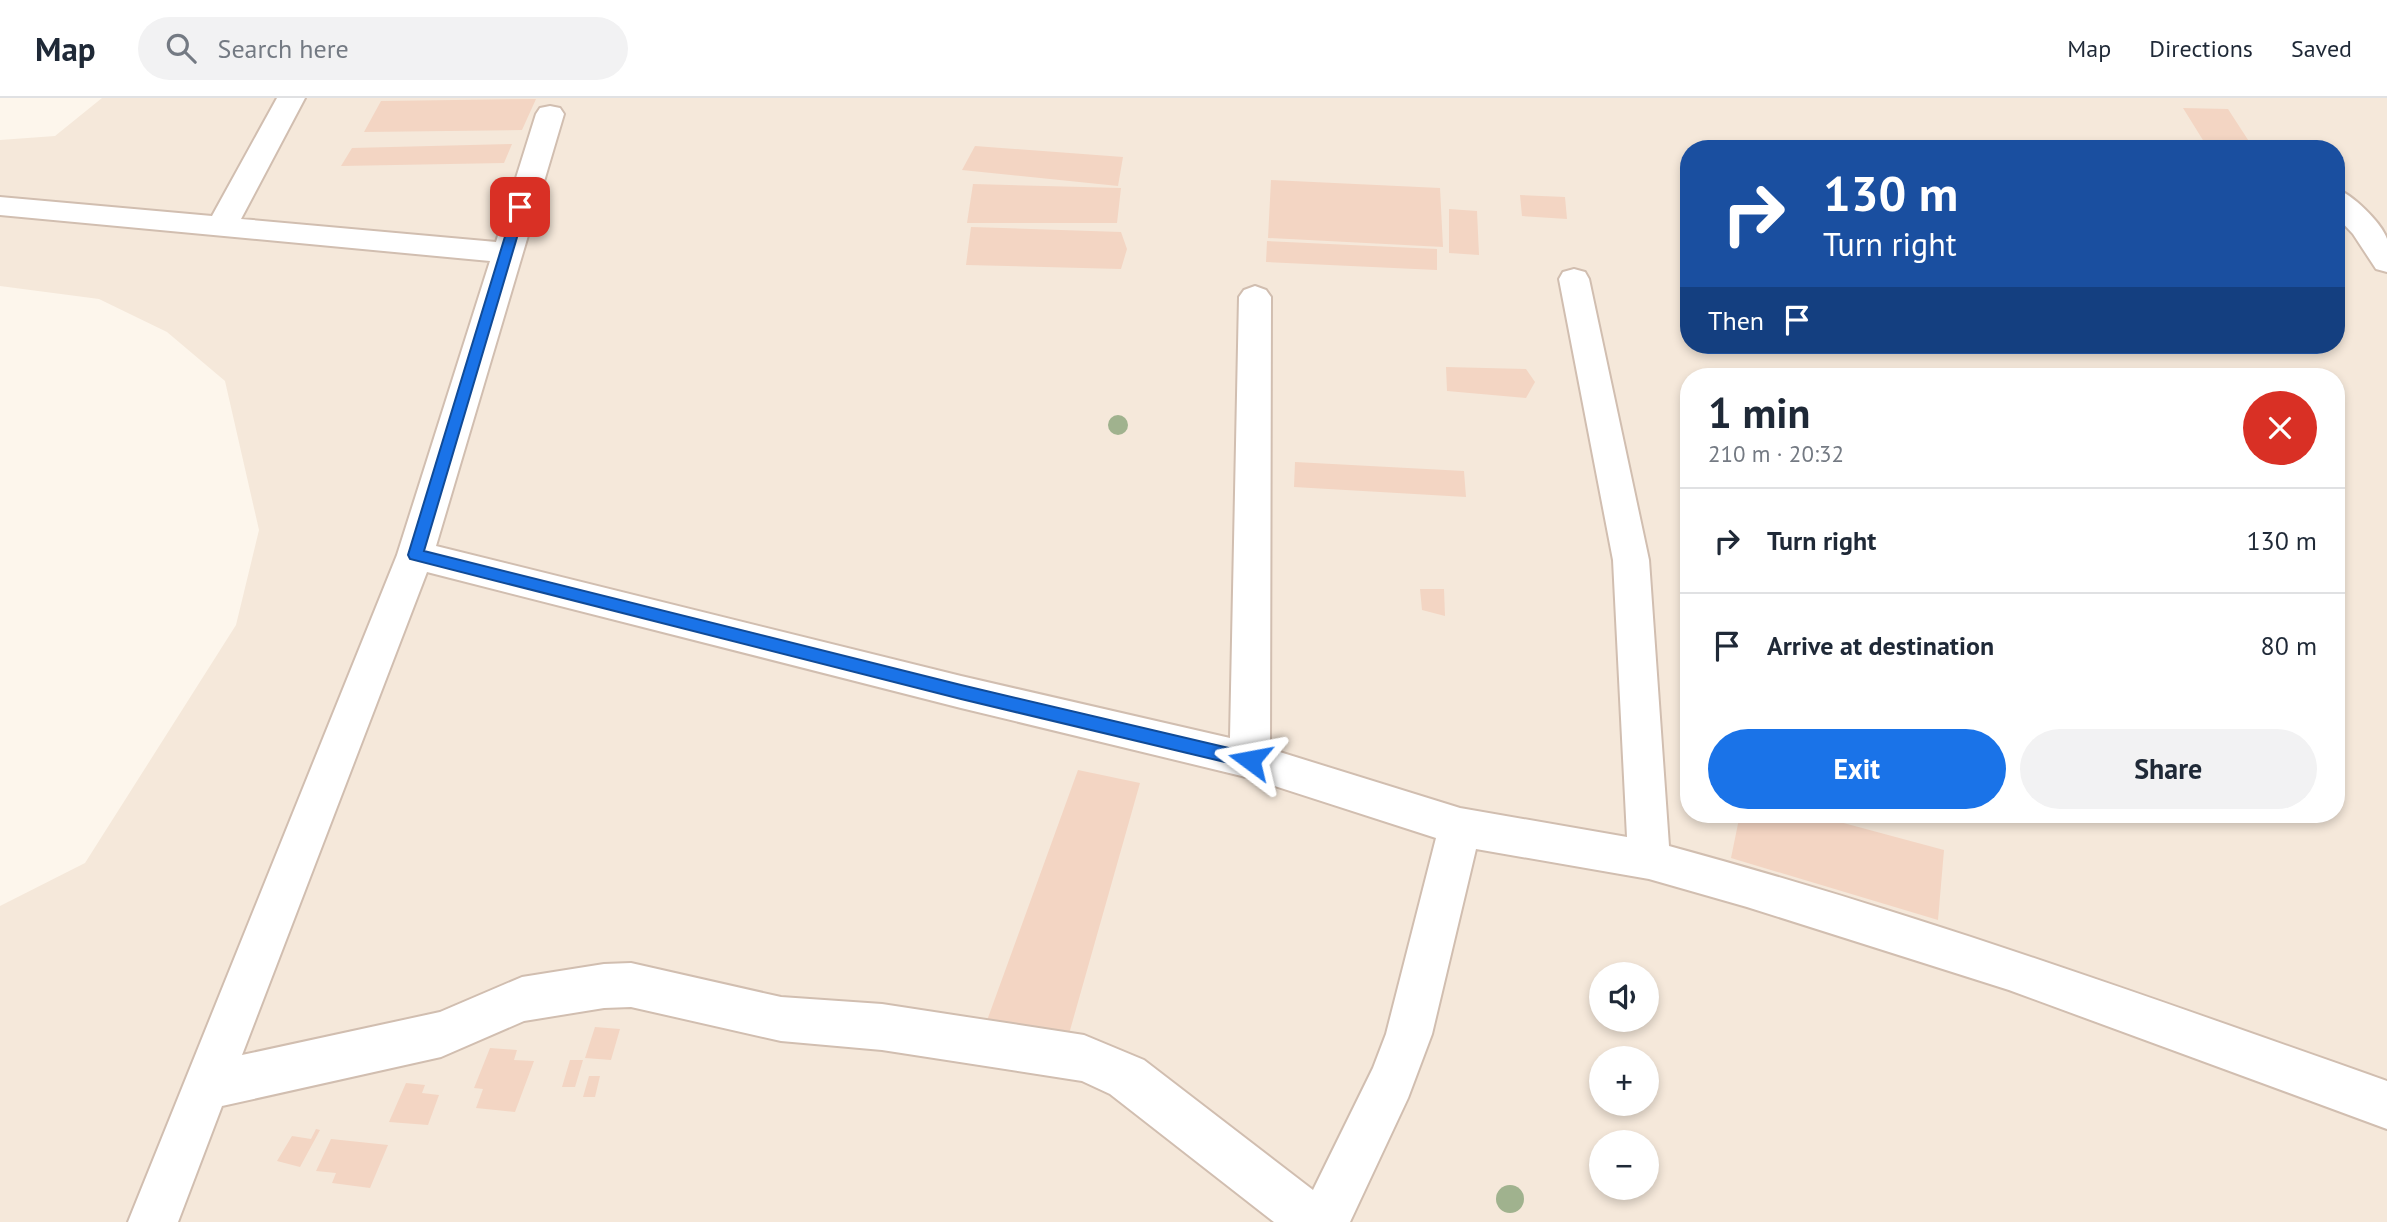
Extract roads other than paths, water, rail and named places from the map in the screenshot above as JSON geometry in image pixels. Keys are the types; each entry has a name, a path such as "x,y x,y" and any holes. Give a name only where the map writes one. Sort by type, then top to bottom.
{"street":[{"path":"222,226 291,98"},
{"path":"153,1222 415,555 505,253 550,114"},
{"path":"0,206 505,253"},
{"path":"2345,207 2364,227 2387,262"},
{"path":"1574,279 1631,560 1649,860"},
{"path":"1250,760 1255,297"},
{"path":"415,555 961,692 1250,760 1460,827 1649,860 1747,887 2009,970 2387,1105"},
{"path":"1324,1222 1391,1082 1409,1034 1460,827"},
{"path":"205,1086 441,1034 522,999 604,986 631,985 781,1019 881,1027 1084,1058 1127,1077 1314,1222"}]}
